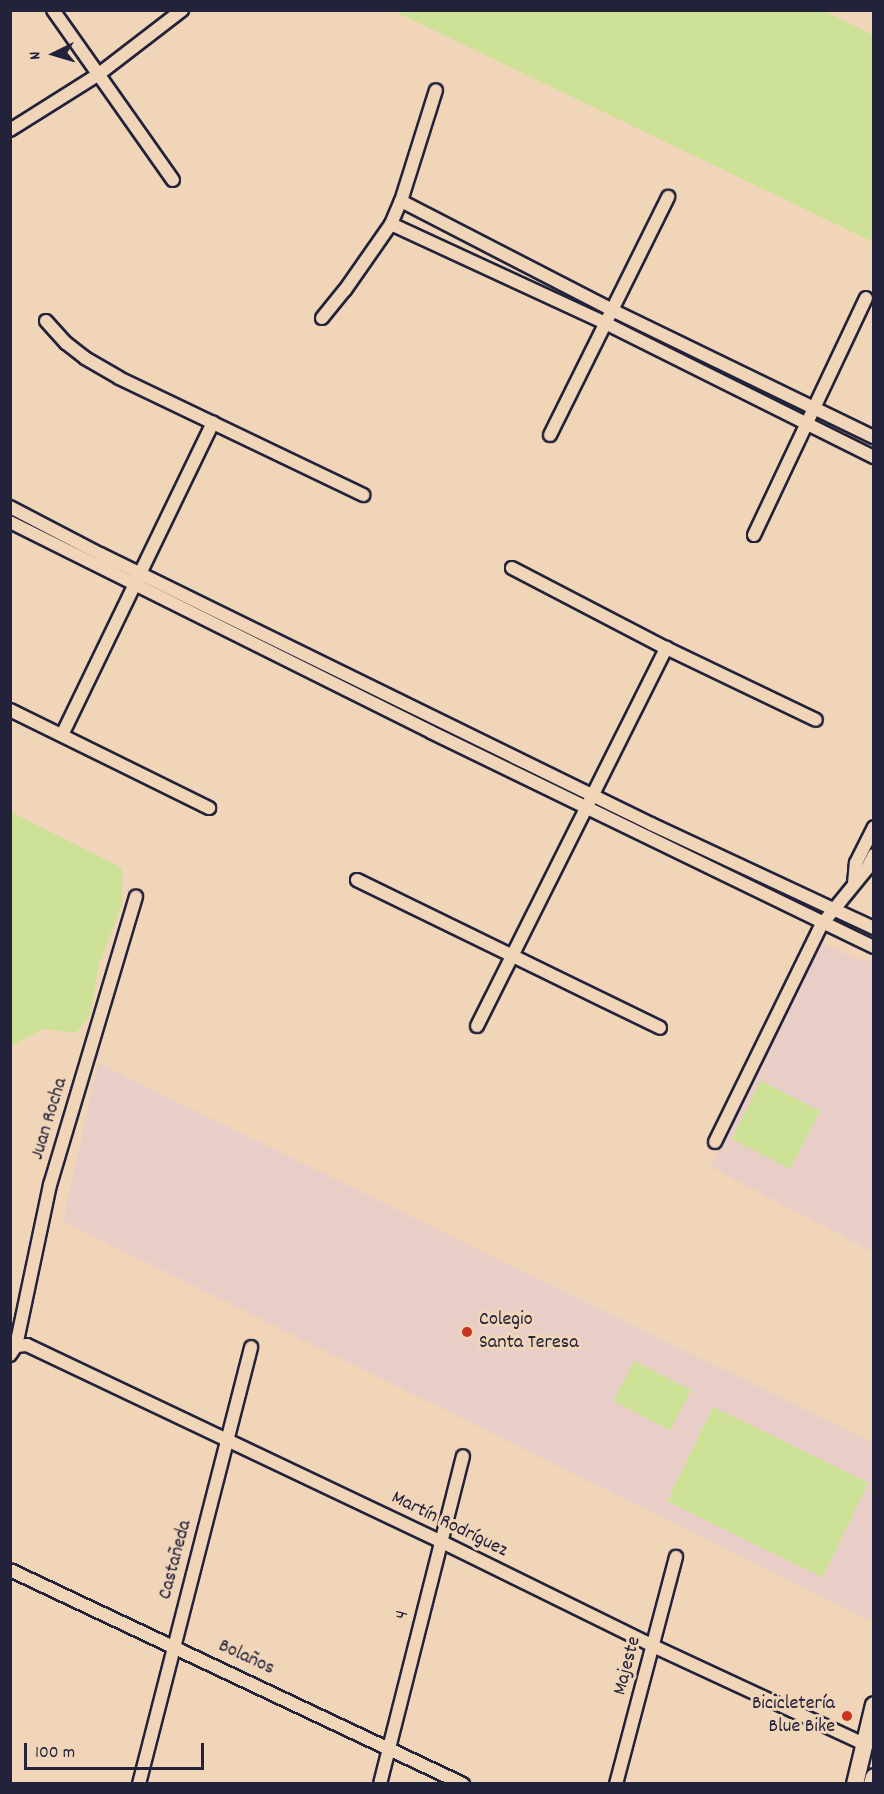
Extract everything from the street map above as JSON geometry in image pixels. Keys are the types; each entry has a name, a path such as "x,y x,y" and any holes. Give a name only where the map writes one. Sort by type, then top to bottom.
{"main road":[{"path":"855,1784 866,1764 873,1705"},
{"path":"872,1784 873,1778"}],"street":[{"path":"53,10 173,180"},
{"path":"10,130 99,74 182,10"},
{"path":"322,318 345,290 391,224 402,201 436,90"},
{"path":"550,435 668,197"},
{"path":"402,201 612,310 873,436"},
{"path":"391,224 605,323 873,457"},
{"path":"754,536 866,298"},
{"path":"46,321 66,343 96,365 363,495"},
{"path":"62,735 213,423"},
{"path":"10,507 594,795 832,911 873,928"},
{"path":"10,522 359,696 873,947"},
{"path":"512,568 666,648 816,720"},
{"path":"477,1026 666,648"},
{"path":"359,696 365,682"},
{"path":"10,710 209,808"},
{"path":"854,885 856,863 873,827"},
{"path":"715,1142 822,924 854,885 873,855"},
{"path":"357,880 660,1028"},
{"name":"Juan Rocha","path":"13,1350 41,1219 136,897"},
{"name":"Martín Rodríguez","path":"13,1350 27,1345 442,1542 653,1647 869,1743"},
{"name":"Castañeda","path":"139,1784 251,1347"},
{"name":"4","path":"380,1784 463,1456"},
{"name":"Majeste","path":"616,1784 676,1557"},
{"name":"Bolaños","path":"10,1570 464,1784"}],"shaded area":[{"path":"819,941 854,958 873,961 873,1252 711,1167"},
{"name":"Colegio Santa Teresa","path":"98,1063 873,1443 873,1622 63,1221"}],"green space":[{"path":"394,11 824,11 873,35 873,242"},
{"path":"11,812 122,868 122,905 99,964 90,1015 76,1033 43,1029 11,1046"},
{"path":"761,1081 820,1111 790,1169 731,1139"},
{"path":"634,1361 691,1390 671,1430 614,1401"},
{"path":"713,1407 868,1483 822,1577 667,1501"}],"place":[{"name":"Colegio Santa Teresa","path":"467,1332"},
{"name":"Bicicletería Blue Bike","path":"847,1716"}]}
